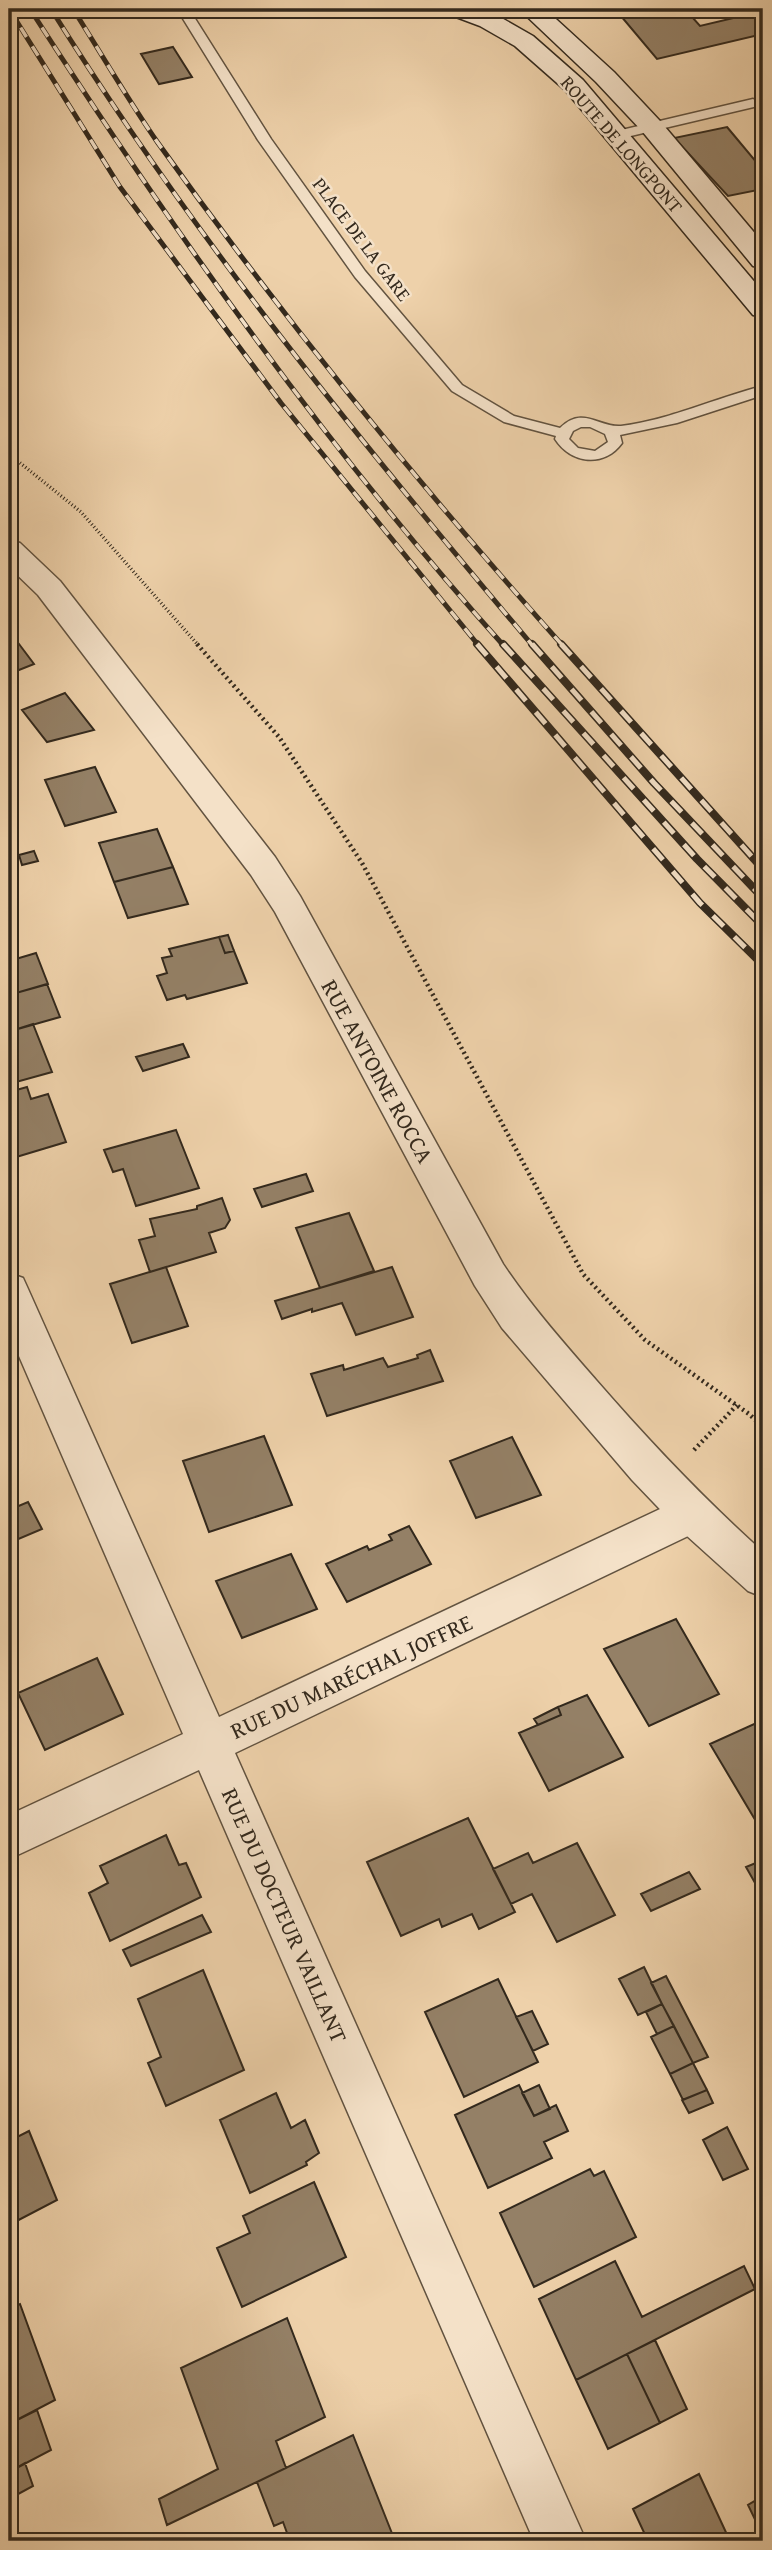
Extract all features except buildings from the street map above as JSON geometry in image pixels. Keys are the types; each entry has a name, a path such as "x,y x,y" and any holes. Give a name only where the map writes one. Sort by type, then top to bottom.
{"street":[{"name":"ROUTE DE LONGPONT","path":"457,9 489,21 524,41 573,86 618,135 763,309"},
{"name":"ROUTE DE LONGPONT","path":"531,9 605,77 651,126 763,260"},
{"name":"RUE ANTOINE ROCCA","path":"10,552 49,588 263,866 288,905 489,1275 516,1316 662,1483 763,1578"},
{"name":"RUE DU DOCTEUR VAILLANT","path":"9,1289 560,2541"},
{"name":"RUE DU MARÉCHAL JOFFRE","path":"9,1838 692,1514"}],"lane":[{"name":"PLACE DE LA GARE","path":"183,9 265,140 360,274 457,388 509,419 563,433"},
{"path":"618,135 753,103"},
{"path":"612,431 616,437 612,448 597,455 578,454 564,445 563,433 573,424 591,422 612,431 640,427 763,390"}],"path":[{"path":"9,454 81,512 279,737 362,863 583,1274 645,1340 737,1405 763,1427"},
{"path":"662,1483 737,1405"}],"railway":[{"path":"9,9 120,187 281,403 479,646"},
{"path":"30,9 84,92 254,337 375,495 504,646"},
{"path":"51,9 162,175 280,336 405,493 533,646"},
{"path":"73,9 158,143 303,337 457,524 563,646"},
{"path":"477,644 700,903 763,965"},
{"path":"503,644 697,859 763,926"},
{"path":"532,644 654,783 763,898"},
{"path":"561,644 763,869"}]}
